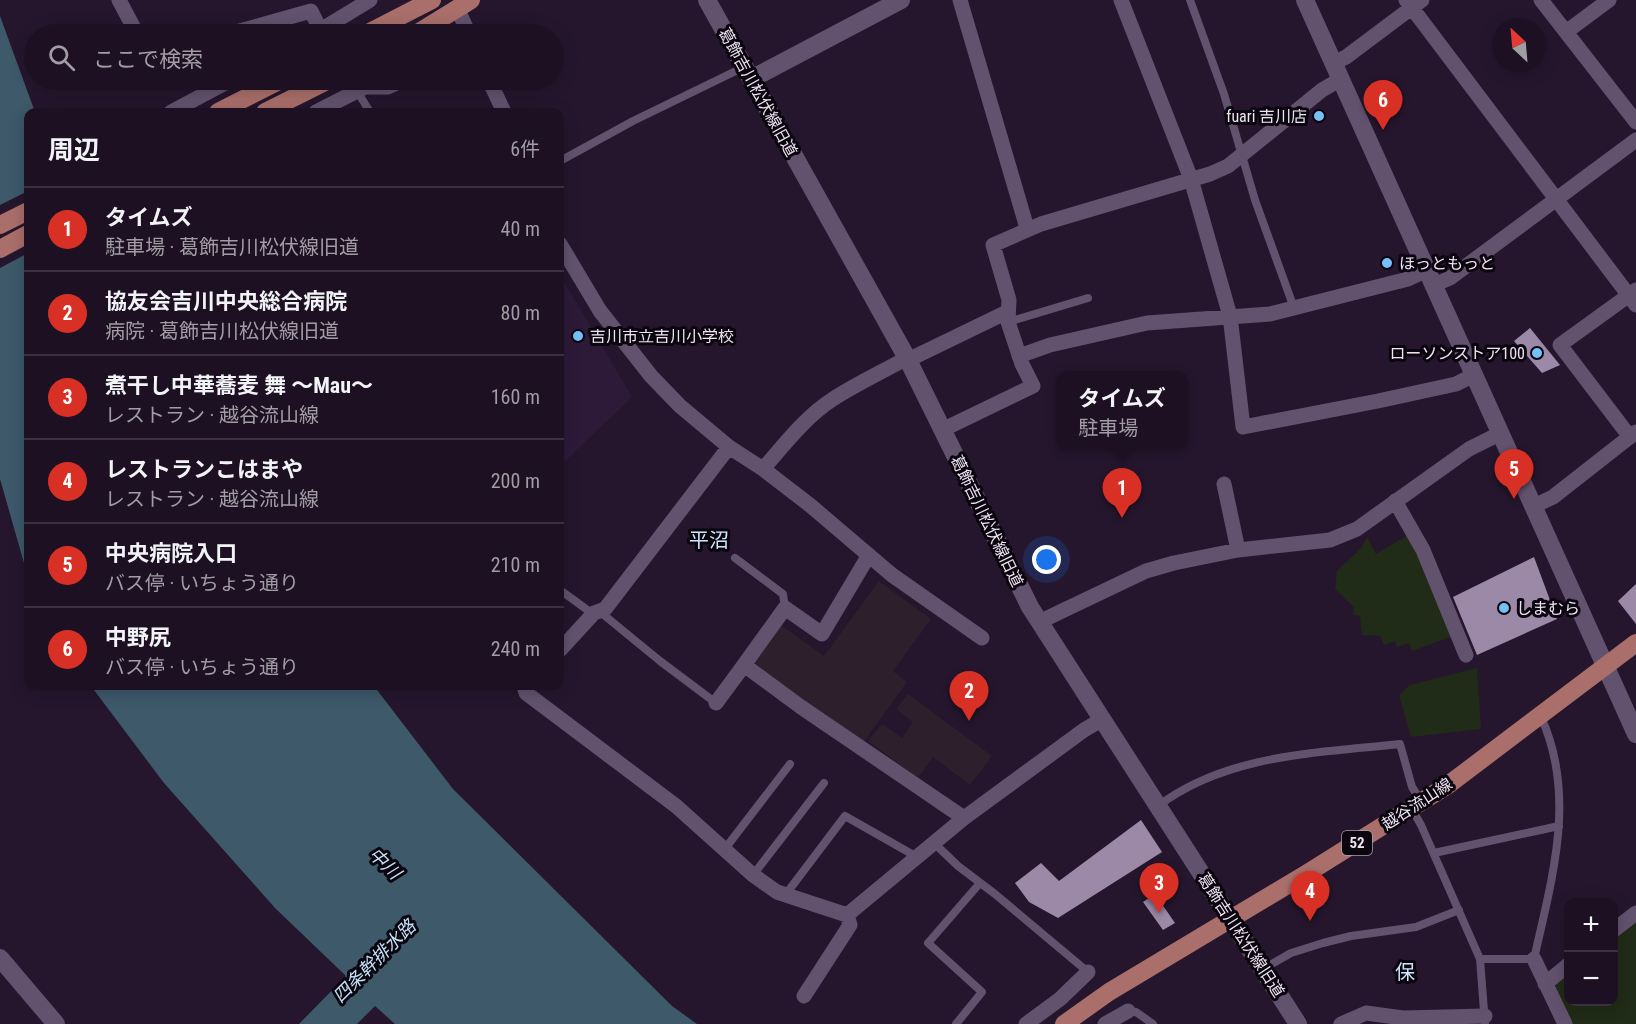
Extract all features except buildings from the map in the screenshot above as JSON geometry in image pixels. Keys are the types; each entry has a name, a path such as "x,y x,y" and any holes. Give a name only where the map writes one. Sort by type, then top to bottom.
{"main road":[{"path":"385,24 432,0"},
{"path":"432,24 464,4"},
{"path":"226,108 261,90"},
{"path":"273,108 309,90"},
{"path":"0,225 24,213"},
{"path":"0,249 24,236"},
{"name":"越谷流山線","path":"1065,1024 1109,992 1448,785 1636,643"}],"street":[{"path":"119,0 132,24"},
{"path":"331,24 370,0"},
{"name":"葛飾吉川松伏線旧道","path":"707,0 907,359 1013,576 1039,622 1298,1024"},
{"path":"747,73 901,0"},
{"path":"960,0 1027,228"},
{"path":"1121,0 1191,179 1230,316 1243,427 1456,384 1474,375"},
{"path":"1305,0 1636,734"},
{"path":"1541,0 1636,122"},
{"path":"1566,32 1609,0"},
{"path":"942,429 1033,386 1019,356 1007,317 1009,300 993,245 1027,228 1210,174 1228,166 1322,90 1346,57 1413,3 1557,200 1634,297 1560,345 1633,435 1553,496 1534,506"},
{"path":"464,4 467,24"},
{"path":"259,24 310,6 315,24"},
{"path":"178,108 212,90"},
{"path":"494,90 502,108"},
{"path":"324,108 357,91"},
{"path":"1019,356 1050,345 1147,323 1270,314 1408,279 1450,278 1636,140"},
{"path":"564,251 600,311 624,344 680,405 729,447 763,469 811,506 892,575 982,638"},
{"path":"763,469 801,426 826,404 907,359 1007,317"},
{"path":"1039,622 1146,571 1238,550 1330,540 1357,529 1468,449 1501,433"},
{"path":"564,646 596,612 605,609 729,447"},
{"path":"1224,484 1238,550"},
{"path":"1395,501 1423,550 1466,656"},
{"path":"716,703 785,608 822,634 869,555"},
{"path":"744,665 801,707 964,818"},
{"path":"526,690 526,693 580,735 636,774 676,806 753,875 777,892 847,915"},
{"path":"847,915 964,818 1069,740 1101,720"},
{"path":"1618,927 1636,913"},
{"path":"804,996 850,925 847,915"},
{"path":"0,958 56,1024"},
{"path":"1534,959 1565,1024"},
{"path":"1545,984 1564,969"},
{"path":"1026,1024 1060,999 1088,972"},
{"path":"1106,1024 1128,1011"},
{"path":"1341,1024 1366,1013 1403,1018 1485,1020"}],"lane":[{"path":"1190,0 1221,84 1255,200 1294,308"},
{"path":"564,159 633,121 747,73"},
{"path":"357,91 368,108"},
{"path":"1007,317 1088,298"},
{"path":"735,558 783,594 785,608"},
{"path":"564,592 596,612 716,703"},
{"path":"1480,959 1534,959 1556,860 1559,826 1558,767 1548,732 1540,716"},
{"path":"1157,807 1171,796 1242,765 1278,758 1400,744 1417,805 1434,853 1480,959 1485,1020"},
{"path":"724,850 790,764"},
{"path":"753,875 824,783"},
{"path":"786,894 845,816 917,856"},
{"path":"1434,853 1559,826"},
{"path":"934,843 980,884 1082,964 1088,972"},
{"path":"956,1024 982,992 928,943 980,884"},
{"path":"1263,969 1291,953 1323,943 1351,936 1416,927 1459,910"},
{"path":"1128,1011 1136,1012 1153,1024"}],"shaded area":[{"name":"吉川市立吉川小学校","path":"564,282 632,397 564,462"},
{"path":"879,581 931,619 893,671 907,682 863,743 754,664 782,626 824,656"},
{"path":"908,694 992,756 970,785 933,757 918,778 868,741 882,724 902,738 913,722 896,709"}],"green space":[{"path":"1410,534 1453,636 1412,651 1409,643 1397,647 1395,641 1384,645 1380,636 1362,635 1360,616 1353,615 1354,607 1335,589 1337,571 1361,548 1367,537 1376,554"},
{"path":"1477,668 1481,729 1411,737 1399,695 1410,685"},
{"path":"1636,922 1636,1024 1572,1024 1555,990 1557,982 1564,976 1564,1006 1618,1006 1618,936"}],"water":[{"path":"0,16 24,82 24,90 27,90 34,108 24,108 24,563 0,479"},
{"path":"94,690 377,690 453,789 672,1006 697,1024 395,1024 375,1006 357,1024 299,1024 346,976 275,908 164,783"}],"pier":[{"path":"24,193 24,255 0,268 0,205"}],"place":[{"name":"fuari 吉川店","path":"1319,116"},
{"name":"中野尻","path":"1383,130"},
{"name":"ほっともっと","path":"1387,263"},
{"name":"吉川市立吉川小学校","path":"578,336"},
{"name":"ローソンストア100","path":"1537,353"},
{"name":"中央病院入口","path":"1514,499"},
{"name":"タイムズ","path":"1122,518"},
{"name":"しまむら","path":"1504,608"},
{"name":"協友会吉川中央総合病院","path":"969,721"},
{"name":"煮干し中華蕎麦 舞 〜Mau〜","path":"1159,913"},
{"name":"レストランこはまや","path":"1310,921"}],"district":[{"name":"平沼","path":"709,540"},
{"name":"保","path":"1405,972"}],"water label":[{"name":"中川","path":"385,863"},
{"name":"四条幹排水路","path":"374,961"}]}
